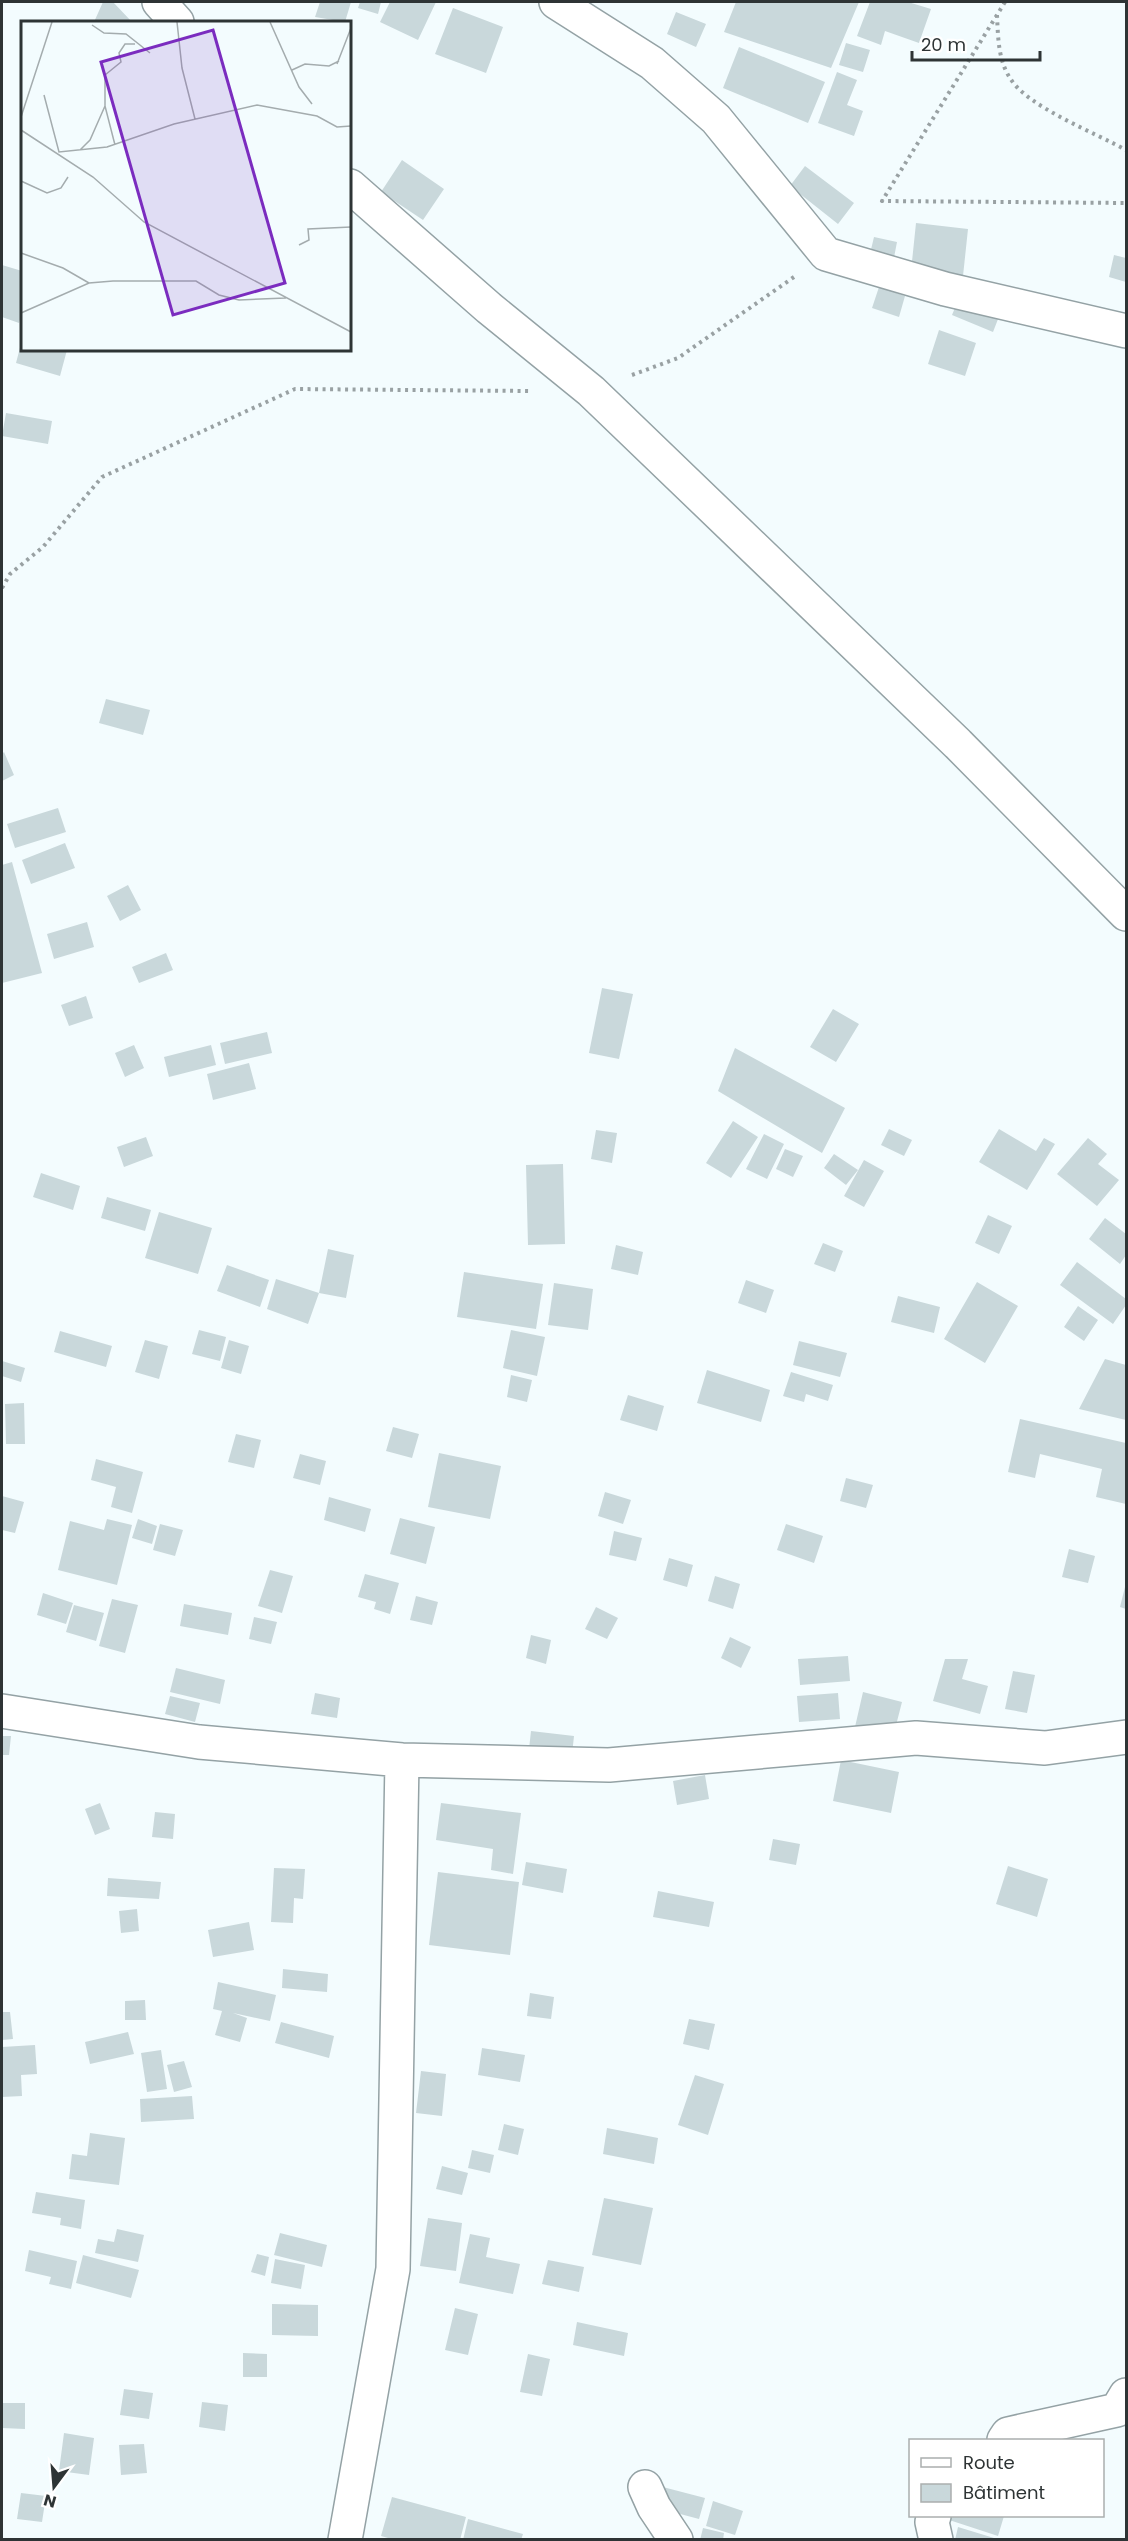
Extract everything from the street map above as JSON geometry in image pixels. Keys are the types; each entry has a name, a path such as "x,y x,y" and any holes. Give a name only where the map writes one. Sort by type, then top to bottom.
{"street":[{"path":"159,2 176,21"},
{"path":"556,2 652,63 716,119 826,254 945,290 1126,331"},
{"path":"351,187 481,300 591,391 958,744 1126,914"},
{"path":"2,1711 199,1742 402,1760 609,1765 916,1738 1045,1748 1126,1737"},
{"path":"345,2540 393,2269 402,1760"},
{"path":"1005,2439 1008,2434 1117,2410 1126,2395"},
{"path":"645,2487 654,2507 676,2540"},
{"path":"934,2517 932,2522 936,2540"}],"path":[{"path":"1005,2 882,201 1126,203"},
{"path":"997,14 999,49 1010,78 1027,97 1126,150"},
{"path":"591,391 678,358 826,254"},
{"path":"2,588 10,574 43,547 102,477 295,389 532,391"}],"building":[{"path":"103,2 113,2 131,21 94,21"},
{"path":"320,2 351,2 345,21 315,17"},
{"path":"360,2 381,2 378,14 358,8"},
{"path":"390,2 436,2 418,40 380,22"},
{"path":"736,2 859,2 831,68 724,32"},
{"path":"870,2 908,2 931,9 919,43 885,31 881,45 857,36"},
{"path":"453,8 503,27 486,73 435,54"},
{"path":"676,12 706,24 696,47 667,34"},
{"path":"846,43 870,50 863,72 839,65"},
{"path":"739,47 825,82 808,123 723,88"},
{"path":"837,72 857,80 847,105 863,111 854,136 818,123"},
{"path":"402,160 444,189 423,220 381,192"},
{"path":"805,166 854,203 838,224 790,186"},
{"path":"916,223 968,229 963,276 911,271"},
{"path":"874,237 897,242 892,268 868,262"},
{"path":"1114,255 1126,258 1126,282 1109,277"},
{"path":"2,265 21,271 21,316 19,323 2,317"},
{"path":"879,287 905,296 899,317 872,308"},
{"path":"959,298 1000,314 993,332 952,315"},
{"path":"939,330 976,343 965,376 928,364"},
{"path":"21,344 21,351 67,351 60,376 16,363"},
{"path":"6,413 52,421 48,444 2,436"},
{"path":"106,699 150,710 143,735 99,723"},
{"path":"4,752 14,775 2,781 2,754"},
{"path":"58,808 66,832 15,848 7,824"},
{"path":"65,843 75,868 31,884 22,860"},
{"path":"12,862 42,973 2,983 2,865"},
{"path":"128,885 141,910 120,921 107,896"},
{"path":"87,922 94,947 54,959 47,934"},
{"path":"166,953 173,970 139,983 132,967"},
{"path":"602,988 633,994 619,1059 589,1053"},
{"path":"86,996 93,1018 69,1026 61,1005"},
{"path":"833,1009 859,1024 836,1062 810,1047"},
{"path":"267,1032 272,1053 225,1064 220,1043"},
{"path":"134,1045 144,1068 125,1077 115,1053"},
{"path":"211,1045 216,1065 169,1077 164,1057"},
{"path":"735,1048 845,1108 822,1153 718,1091"},
{"path":"249,1063 256,1089 213,1100 207,1074"},
{"path":"733,1121 758,1137 731,1178 706,1163"},
{"path":"889,1129 912,1140 904,1156 881,1145"},
{"path":"999,1129 1036,1151 1044,1138 1055,1144 1027,1190 979,1162"},
{"path":"596,1130 617,1133 612,1163 591,1159"},
{"path":"764,1134 784,1144 767,1179 746,1169"},
{"path":"146,1137 153,1156 124,1167 117,1147"},
{"path":"1088,1138 1107,1154 1098,1164 1119,1180 1097,1206 1057,1174"},
{"path":"785,1149 803,1156 793,1177 776,1169"},
{"path":"834,1154 858,1170 846,1185 824,1168"},
{"path":"864,1160 884,1171 864,1207 844,1196"},
{"path":"563,1164 565,1244 528,1245 526,1165"},
{"path":"41,1173 80,1186 73,1210 33,1197"},
{"path":"107,1197 151,1210 145,1231 101,1218"},
{"path":"159,1212 212,1228 198,1274 145,1258"},
{"path":"988,1215 1012,1226 999,1254 975,1243"},
{"path":"1105,1218 1126,1234 1126,1255 1120,1264 1089,1239"},
{"path":"823,1243 843,1251 835,1272 814,1264"},
{"path":"616,1245 643,1252 638,1275 611,1269"},
{"path":"328,1249 354,1255 346,1298 319,1293"},
{"path":"1077,1262 1126,1299 1126,1305 1113,1324 1060,1285"},
{"path":"227,1265 269,1280 260,1307 217,1291"},
{"path":"464,1272 543,1284 536,1329 457,1317"},
{"path":"276,1279 319,1293 308,1324 267,1309"},
{"path":"746,1280 774,1290 766,1313 738,1303"},
{"path":"977,1282 1018,1306 985,1363 944,1339"},
{"path":"554,1283 593,1289 588,1330 548,1325"},
{"path":"898,1296 940,1307 934,1333 891,1322"},
{"path":"1078,1306 1098,1320 1084,1341 1064,1327"},
{"path":"199,1330 226,1337 220,1361 192,1354"},
{"path":"511,1330 545,1337 537,1376 503,1368"},
{"path":"60,1331 112,1346 106,1367 54,1352"},
{"path":"145,1340 168,1346 159,1379 135,1372"},
{"path":"229,1340 249,1346 241,1374 221,1368"},
{"path":"799,1341 847,1353 840,1377 793,1365"},
{"path":"1105,1359 1126,1365 1126,1420 1079,1409"},
{"path":"2,1361 25,1368 21,1382 2,1376"},
{"path":"707,1370 770,1390 761,1422 697,1403"},
{"path":"791,1372 833,1385 828,1401 806,1394 804,1402 783,1396"},
{"path":"511,1375 532,1380 527,1402 507,1397"},
{"path":"628,1395 664,1406 657,1431 620,1420"},
{"path":"24,1403 25,1444 6,1444 5,1404"},
{"path":"1020,1419 1126,1443 1126,1504 1096,1497 1102,1469 1040,1454 1035,1478 1008,1472"},
{"path":"393,1427 419,1434 412,1458 386,1451"},
{"path":"236,1434 261,1440 254,1468 228,1462"},
{"path":"439,1453 501,1466 490,1519 428,1507"},
{"path":"300,1454 326,1461 320,1485 293,1478"},
{"path":"96,1459 143,1472 132,1513 111,1507 116,1487 91,1480"},
{"path":"846,1478 873,1485 866,1508 840,1501"},
{"path":"605,1492 631,1500 623,1524 598,1516"},
{"path":"2,1496 24,1502 15,1533 2,1530"},
{"path":"329,1497 371,1509 365,1532 324,1520"},
{"path":"400,1518 435,1527 426,1564 390,1554"},
{"path":"107,1519 132,1525 117,1585 58,1570 70,1521 104,1530"},
{"path":"138,1519 157,1526 152,1544 132,1538"},
{"path":"160,1524 183,1530 175,1556 153,1550"},
{"path":"786,1524 823,1536 814,1563 777,1550"},
{"path":"614,1531 642,1538 636,1561 609,1555"},
{"path":"1069,1549 1095,1556 1088,1583 1062,1577"},
{"path":"669,1558 693,1565 687,1587 663,1580"},
{"path":"270,1570 293,1576 282,1613 258,1606"},
{"path":"365,1574 399,1583 390,1614 374,1609 376,1602 358,1597"},
{"path":"715,1576 740,1584 733,1609 708,1601"},
{"path":"1126,1583 1126,1609 1120,1607"},
{"path":"43,1593 73,1603 66,1624 37,1615"},
{"path":"416,1596 438,1602 432,1625 410,1620"},
{"path":"112,1599 138,1605 125,1653 99,1646"},
{"path":"184,1604 232,1613 228,1635 180,1626"},
{"path":"74,1605 104,1613 96,1641 66,1632"},
{"path":"596,1607 618,1618 607,1639 585,1629"},
{"path":"254,1617 277,1622 271,1644 249,1639"},
{"path":"531,1635 551,1640 546,1664 526,1658"},
{"path":"730,1637 751,1647 741,1668 721,1658"},
{"path":"848,1656 850,1681 800,1685 798,1659"},
{"path":"945,1659 968,1659 962,1679 988,1686 980,1714 933,1701"},
{"path":"176,1668 225,1680 220,1704 170,1692"},
{"path":"1013,1671 1035,1675 1027,1713 1005,1709"},
{"path":"863,1692 902,1702 893,1737 855,1727"},
{"path":"315,1693 340,1698 337,1718 311,1714"},
{"path":"838,1693 840,1719 799,1722 797,1696"},
{"path":"170,1696 200,1703 195,1722 165,1714"},
{"path":"531,1731 574,1736 571,1764 528,1758"},
{"path":"2,1736 11,1736 9,1755 2,1755"},
{"path":"841,1760 899,1772 891,1813 833,1801"},
{"path":"705,1775 709,1799 677,1805 673,1781"},
{"path":"100,1803 110,1829 95,1835 85,1809"},
{"path":"441,1803 521,1813 513,1874 491,1870 493,1849 436,1840"},
{"path":"155,1812 175,1814 173,1839 152,1837"},
{"path":"773,1839 800,1844 796,1865 769,1860"},
{"path":"526,1862 567,1869 563,1893 522,1885"},
{"path":"1008,1866 1048,1879 1037,1917 996,1904"},
{"path":"274,1868 305,1869 303,1899 294,1898 293,1923 271,1922"},
{"path":"438,1872 519,1882 510,1955 429,1945"},
{"path":"108,1878 161,1882 159,1899 107,1896"},
{"path":"658,1891 714,1902 709,1927 653,1917"},
{"path":"137,1909 139,1931 121,1933 119,1911"},
{"path":"249,1922 254,1950 213,1957 208,1930"},
{"path":"283,1969 328,1974 327,1992 282,1988"},
{"path":"218,1982 276,1995 270,2021 233,2013 247,2018 240,2042 215,2035 222,2011 213,2009"},
{"path":"530,1993 554,1997 551,2019 527,2016"},
{"path":"145,2000 146,2020 125,2020 125,2001"},
{"path":"2,2012 10,2012 13,2039 2,2040"},
{"path":"689,2019 715,2024 709,2050 683,2044"},
{"path":"281,2022 334,2036 329,2058 275,2043"},
{"path":"128,2032 134,2054 90,2064 85,2042"},
{"path":"35,2045 37,2074 21,2075 22,2096 2,2097 2,2047"},
{"path":"482,2048 525,2055 520,2082 478,2075"},
{"path":"161,2050 167,2089 147,2092 141,2053"},
{"path":"184,2061 192,2087 174,2092 167,2065"},
{"path":"421,2071 446,2074 442,2116 416,2113"},
{"path":"695,2075 724,2084 708,2135 678,2125"},
{"path":"192,2096 194,2119 141,2122 140,2099"},
{"path":"504,2124 524,2129 518,2155 498,2150"},
{"path":"607,2128 658,2138 654,2164 603,2154"},
{"path":"90,2133 125,2138 119,2185 69,2179 72,2154 87,2156"},
{"path":"472,2150 494,2155 490,2173 468,2168"},
{"path":"442,2166 468,2173 462,2195 436,2189"},
{"path":"36,2192 85,2200 81,2229 60,2225 61,2218 32,2213"},
{"path":"604,2198 653,2208 641,2265 592,2255"},
{"path":"428,2218 462,2223 456,2271 420,2266"},
{"path":"117,2229 144,2235 138,2262 95,2253 98,2239 114,2242"},
{"path":"280,2233 327,2245 322,2267 274,2255"},
{"path":"470,2234 490,2238 486,2257 520,2264 513,2294 459,2283"},
{"path":"29,2250 77,2261 71,2289 49,2284 51,2277 25,2271"},
{"path":"257,2254 269,2257 265,2276 251,2272"},
{"path":"83,2255 139,2270 131,2298 76,2283"},
{"path":"275,2259 305,2265 301,2289 271,2283"},
{"path":"548,2260 584,2267 579,2292 542,2284"},
{"path":"272,2304 318,2305 318,2336 272,2335"},
{"path":"455,2308 478,2314 468,2355 445,2350"},
{"path":"577,2322 628,2333 624,2356 573,2345"},
{"path":"243,2353 267,2354 267,2377 243,2377"},
{"path":"528,2354 550,2359 542,2396 520,2392"},
{"path":"124,2389 153,2393 149,2419 120,2415"},
{"path":"202,2402 228,2405 225,2431 199,2427"},
{"path":"2,2403 25,2403 25,2429 2,2428"},
{"path":"64,2433 94,2438 89,2475 59,2471"},
{"path":"144,2444 147,2473 121,2475 119,2445"},
{"path":"659,2486 705,2498 699,2519 654,2507"},
{"path":"21,2493 46,2496 42,2522 17,2519"},
{"path":"392,2497 466,2517 460,2540 395,2540 381,2536"},
{"path":"713,2501 743,2511 735,2535 706,2526"},
{"path":"940,2517 1004,2517 998,2536"},
{"path":"468,2519 523,2534 521,2540 463,2540"},
{"path":"958,2527 994,2538 993,2540 955,2540"},
{"path":"703,2528 724,2533 723,2540 700,2540"}]}
